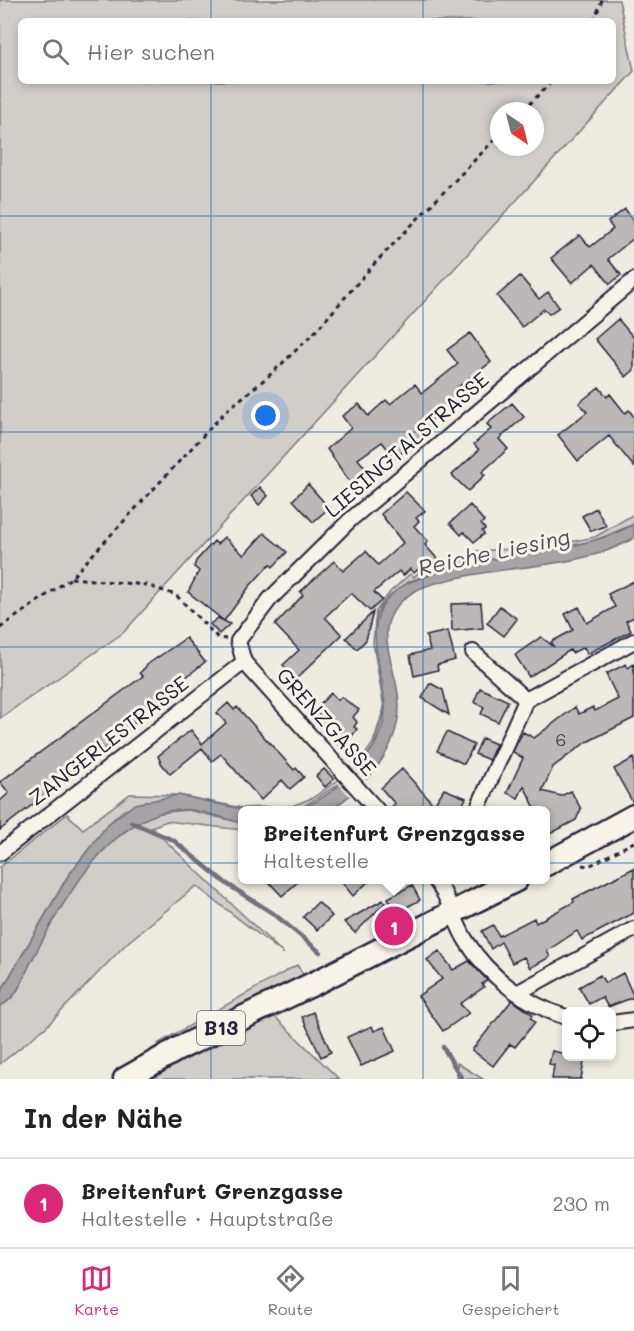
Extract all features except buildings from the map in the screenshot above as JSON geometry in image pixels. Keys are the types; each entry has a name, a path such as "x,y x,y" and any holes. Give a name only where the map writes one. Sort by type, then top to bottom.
{"main road":[{"path":"550,862 634,816"},
{"name":"B13","path":"125,1079 178,1048 319,981 507,884"}],"street":[{"name":"LIESINGTALSTRASSE","path":"238,641 270,599 350,520 634,280"},
{"path":"238,641 244,662"},
{"path":"479,806 526,700 634,641"},
{"path":"473,652 526,700"},
{"name":"GRENZGASSE","path":"244,662 374,806"},
{"name":"ZANGERLESTRASSE","path":"0,853 244,662"},
{"path":"442,884 452,914 466,942 485,966 517,993 562,1015"},
{"path":"517,993 634,929"},
{"path":"616,1022 634,1020"}],"path":[{"path":"595,18 602,0"},
{"path":"532,102 549,84"},
{"path":"0,628 71,578 225,411 271,374 314,333 375,263 490,144"},
{"path":"71,578 146,585 176,595 218,638 238,641"}],"shaded area":[{"path":"0,0 619,0 634,71 123,633 0,718"},
{"path":"634,514 634,524 594,541 452,567 434,573 443,565 463,560 475,551 546,547 595,537"},
{"path":"634,524 634,538 614,548 569,561 452,579 426,586 403,600 393,612 388,624 388,651 399,707 393,738 387,751 369,777 336,806 307,806 328,794 356,770 377,740 383,724 385,707 375,634 382,607 391,595 412,581 460,566 562,548 611,535"},
{"path":"425,566 432,574 410,581 391,595 376,616 376,656 385,710 374,746 361,764 336,786 304,806 292,806 312,798 356,768 373,743 384,708 373,643 376,611 390,592 410,574 414,577"},
{"path":"130,794 178,795 124,810 108,824 68,876 0,993 0,867 67,814 83,829"},
{"path":"178,795 238,807 238,810"},
{"path":"178,795 238,808 238,822 189,810 162,813 137,823 114,841 74,888 43,939 16,993 0,1006 0,993 68,876 108,824 135,804"},
{"path":"188,810 238,822 238,830 167,821 151,827 284,954 196,886 127,943 46,1027 0,1064 0,1006 16,993 54,919 81,876 115,839 135,825 157,814"},
{"path":"297,965 307,980 166,1043 159,1043"},
{"path":"272,1014 339,1079 138,1079"},
{"path":"457,1063 483,1079 457,1079"}],"pier":[{"path":"354,766 369,783 352,799 337,782"}],"waterway":[{"path":"131,822 173,840 227,884 274,914 320,952"},
{"path":"443,1047 462,1079"}],"place":[{"name":"Breitenfurt Grenzgasse","path":"394,926"}],"water label":[{"name":"Reiche Liesing","path":"494,552"}]}
